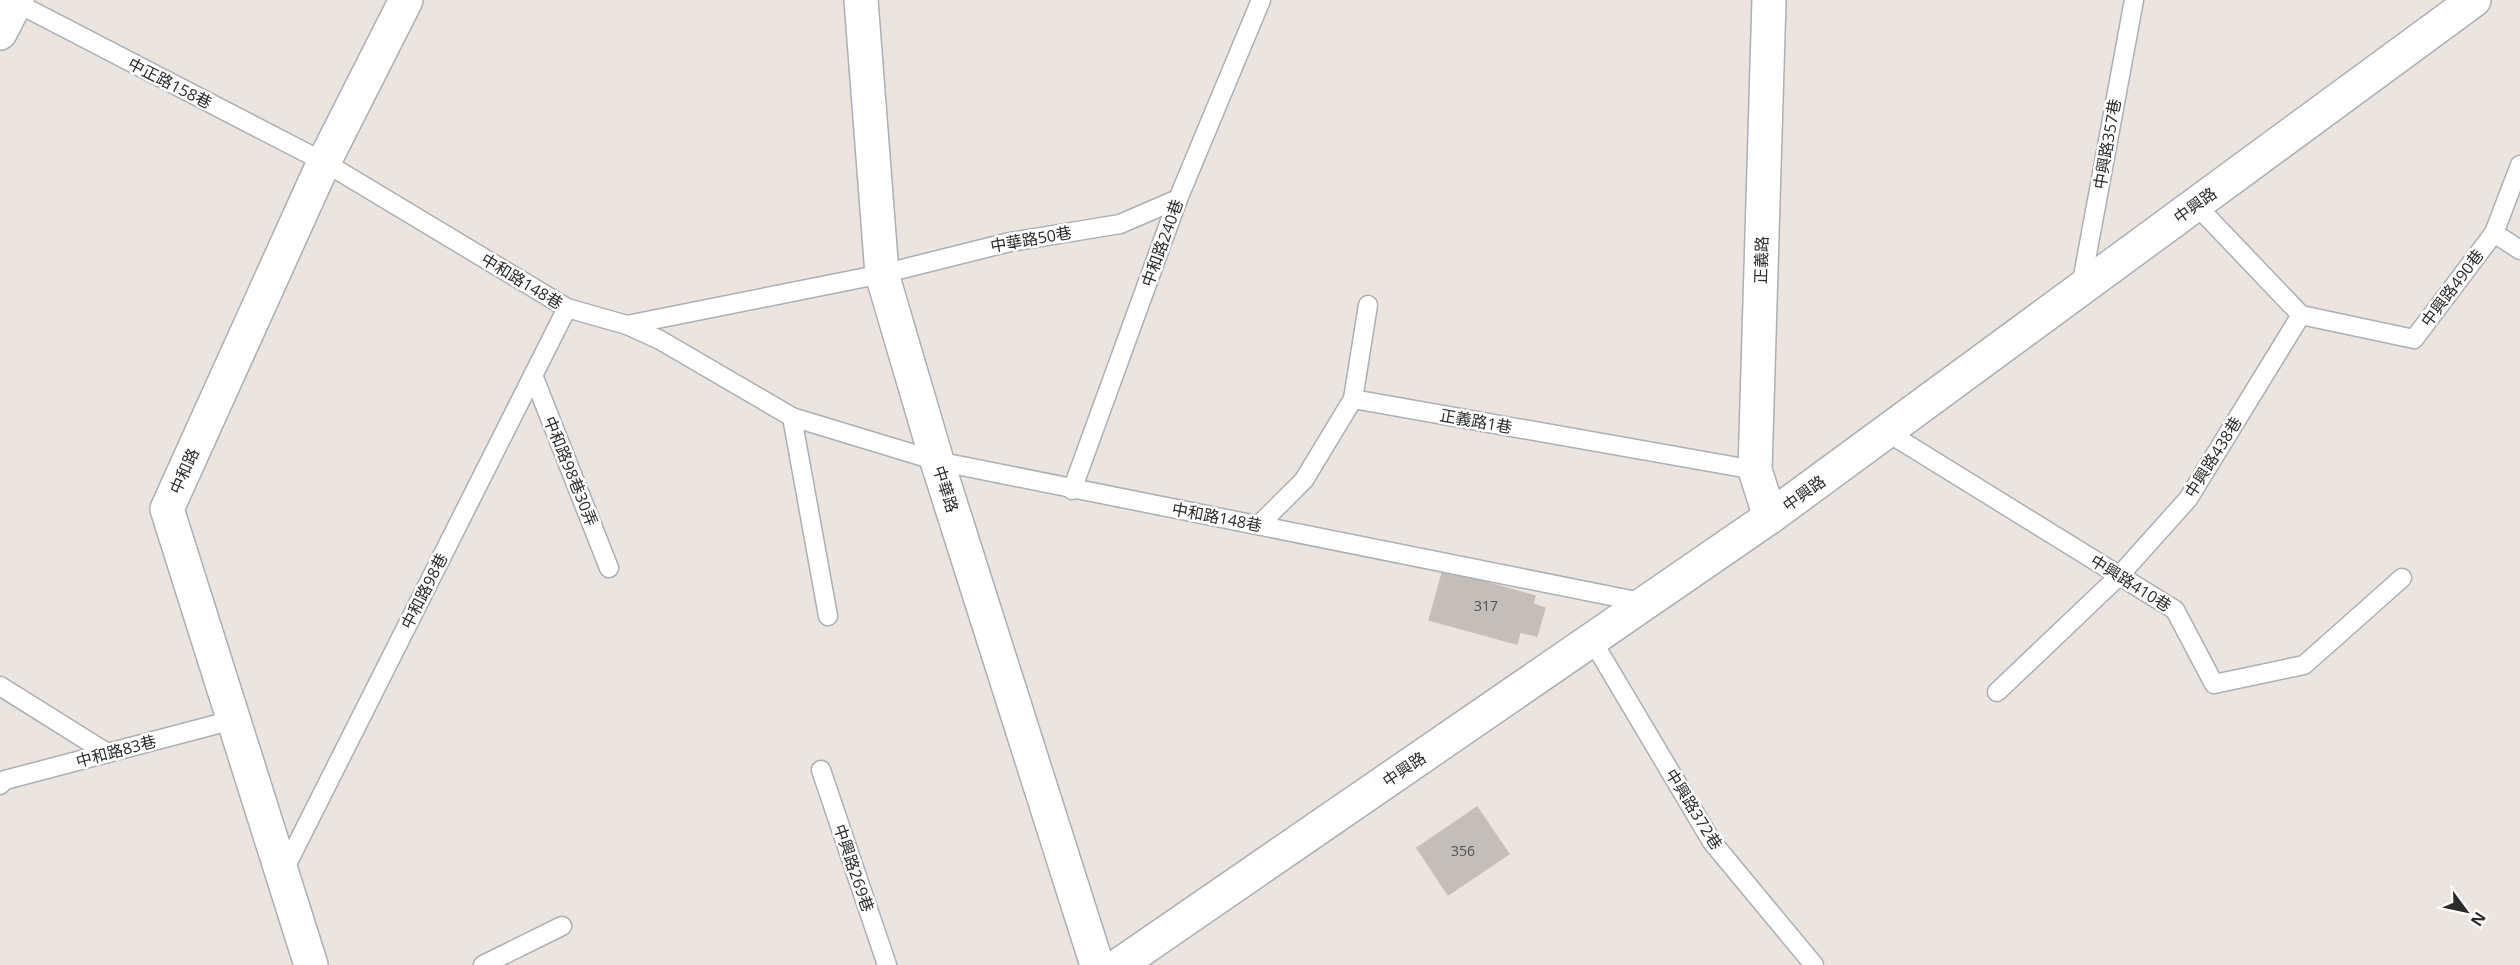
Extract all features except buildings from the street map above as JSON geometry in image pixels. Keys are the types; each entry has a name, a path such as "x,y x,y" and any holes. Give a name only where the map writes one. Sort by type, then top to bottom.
{"street":[{"name":"中和路","path":"311,965 167,509 324,162 406,0"},
{"name":"中華路","path":"861,0 882,274 937,461 1097,965"},
{"name":"正義路","path":"1769,0 1755,470 1770,517"},
{"name":"中興路","path":"1119,965 1770,517 2474,0"},
{"path":"0,33 15,1"}],"lane":[{"name":"中和路240巷","path":"1072,490 1178,199 1261,0"},
{"name":"中興路357巷","path":"2081,289 2134,0"},
{"name":"中正路158巷","path":"15,1 324,162"},
{"name":"中和路148巷","path":"324,162 567,308 627,324 660,340 792,417 937,461 1072,490 1646,603"},
{"name":"中興路490巷","path":"2301,315 2414,339 2494,233 2520,165"},
{"name":"中華路50巷","path":"627,324 882,274 1010,242 1120,224 1178,199"},
{"path":"2196,204 2301,315"},
{"path":"2494,233 2520,250"},
{"path":"1259,525 1305,480 1353,399 1368,305"},
{"name":"中和路98巷","path":"282,874 567,308"},
{"name":"中興路438巷","path":"1997,692 2119,576 2188,499 2301,315"},
{"name":"中和路98巷30弄","path":"532,375 609,568"},
{"name":"正義路1巷","path":"1353,399 1755,470"},
{"path":"792,417 828,616"},
{"name":"中興路410巷","path":"1887,432 2175,610 2214,684 2304,665 2402,578"},
{"name":"中興路372巷","path":"1592,640 1712,842 1814,965"},
{"path":"0,686 107,753"},
{"name":"中和路83巷","path":"0,785 5,780 233,720"},
{"name":"中興路269巷","path":"821,770 887,965"},
{"path":"483,965 562,926"}]}
